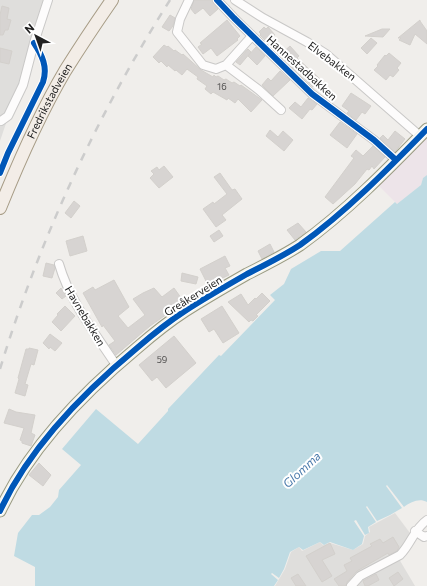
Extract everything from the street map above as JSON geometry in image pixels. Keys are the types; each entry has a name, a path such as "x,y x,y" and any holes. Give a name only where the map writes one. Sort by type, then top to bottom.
{"main road":[{"name":"Fredrikstadveien","path":"0,208 18,163 48,102 65,71 112,0"},
{"name":"Greåkerveien","path":"0,511 17,480 43,444 74,406 116,366 183,312 284,255 305,241 343,210 423,132"}],"street":[{"path":"1,121 8,116 23,85 34,43 48,0"},
{"path":"189,0 180,19 177,32 203,65 216,69 226,65 252,36"},
{"name":"Hannestadbakken","path":"217,0 312,94 374,140 396,160"},
{"name":"Elvebakken","path":"235,0 326,54 423,132"},
{"path":"226,65 259,90 281,110"},
{"name":"Havnebakken","path":"59,264 66,285 74,300 89,326 116,366"},
{"path":"351,586 360,576 400,555 405,550 415,531 427,520"},
{"path":"415,531 424,537 427,536"}],"shaded area":[{"path":"0,0 48,0 0,141"},
{"path":"427,129 427,175 423,178 421,185 397,204 374,181"},
{"path":"395,513 410,533 399,559 415,586 275,586 285,569 291,552 299,547 302,551 320,542 323,545 330,543 353,550 363,544 365,536 370,532 369,527"}],"water":[{"name":"Glomma","path":"427,175 427,502 421,500 415,501 404,507 387,485 386,486 402,508 377,521 367,506 366,507 376,522 368,527 369,533 365,535 356,520 354,521 364,536 362,544 353,550 330,542 324,545 320,542 303,550 299,547 290,552 279,578 272,573 271,574 278,580 274,586 35,586 35,567 14,556 18,533 32,515 39,515 50,507 58,497 59,490 81,465 62,449 96,409 138,444 168,411 168,409 219,355 221,356 275,300 270,295 284,284 291,269 321,251 340,251 395,202 397,204 421,185 423,178"}],"building":[{"path":"194,0 212,0 218,9 210,16 203,8 195,14 191,9"},
{"path":"2,6 9,8 7,19 11,20 8,30 5,30 3,35 0,35 0,15"},
{"path":"170,15 175,18 173,26 169,31 162,27"},
{"path":"227,20 240,36 237,39 238,40 217,56 211,48 203,54 198,47 202,44 200,43"},
{"path":"420,20 427,31 427,44 415,34 410,45 399,40 401,38 398,38"},
{"path":"264,27 266,29 268,27 275,35 272,38 277,43 273,48 260,35 261,34 259,32"},
{"path":"382,29 390,29 383,37 365,36"},
{"path":"371,38 377,43 367,54 361,48"},
{"path":"164,45 182,55 183,54 201,70 213,77 214,75 216,77 218,76 224,80 226,79 232,83 234,82 240,86 241,85 262,100 251,112 238,99 235,103 228,98 227,100 213,92 211,94 205,89 207,86 187,69 182,75 168,65 167,67 161,61 159,63 153,57"},
{"path":"290,46 299,56 297,58 320,79 313,87 280,55"},
{"path":"256,47 265,56 257,65 248,56"},
{"path":"0,48 12,51 9,64 0,62"},
{"path":"248,49 251,52 240,65 236,62"},
{"path":"389,53 401,63 397,68 399,70 393,77 390,75 386,80 374,70 385,55 386,56"},
{"path":"280,71 290,80 273,96 262,85 268,78 271,81"},
{"path":"351,93 371,106 365,114 362,112 356,120 347,113 349,111 342,106"},
{"path":"308,98 317,104 312,110 310,109 302,119 289,108 295,102 301,107"},
{"path":"340,122 357,134 347,148 330,135"},
{"path":"270,130 278,137 283,131 293,140 284,151 266,136"},
{"path":"395,131 405,139 395,152 380,138 383,135 388,140"},
{"path":"373,146 385,157 374,169 372,166 369,170 367,169 355,184 333,204 325,197 354,158 351,156 356,150 363,156"},
{"path":"164,166 173,177 159,188 150,178 154,174 151,171 157,167 159,170"},
{"path":"220,173 232,190 235,189 242,199 222,215 226,220 216,227 203,209 213,202 214,204 227,194 214,177"},
{"path":"74,201 80,206 71,218 65,213"},
{"path":"298,223 306,232 295,240 287,230"},
{"path":"219,230 223,236 214,242 210,236"},
{"path":"83,236 87,251 70,256 66,241"},
{"path":"270,244 274,252 262,259 258,251"},
{"path":"225,256 230,266 225,268 229,275 208,285 200,269"},
{"path":"46,263 54,265 55,268 52,278 43,276"},
{"path":"182,273 198,277 196,284 181,281"},
{"path":"114,280 129,307 118,316 128,328 145,315 133,299 143,293 154,288 162,297 174,288 184,302 150,326 116,355 109,345 115,341 103,325 102,327 83,293 93,287 95,290"},
{"path":"61,288 66,296 62,299 56,293"},
{"path":"262,293 270,301 256,315 258,316 253,321 251,320 249,322 228,302 241,294 248,305"},
{"path":"65,306 75,316 61,331 52,322"},
{"path":"222,306 239,333 223,343 214,329 209,332 201,319"},
{"path":"50,334 62,343 55,351 50,347 49,349 43,343"},
{"path":"174,336 196,363 166,388 157,377 152,381 139,365"},
{"path":"29,348 38,350 34,365 31,364 25,384 28,385 25,396 15,393 26,349"},
{"path":"9,409 16,412 35,415 31,433 35,435 31,446 22,443 20,440 24,428 4,423"},
{"path":"39,463 51,475 43,486 29,475"},
{"path":"393,537 399,547 397,551 389,555 388,553 357,571 347,582 346,586 339,586 334,579 347,571 344,565 352,561 350,558 372,546 370,544 380,539 383,543"},
{"path":"330,543 335,554 322,560 332,576 322,582 306,556"},
{"path":"398,572 403,579 394,586 389,578"},
{"path":"298,574 306,586 296,586 291,578"},
{"path":"376,574 379,580 365,586 363,581"}],"railway":[{"path":"0,369 33,272 73,178 118,88 170,0"}],"cycle path":[{"path":"217,0 312,94 374,140 396,160"},
{"path":"0,173 8,153 43,82 45,71 43,61 34,43"},
{"path":"0,511 26,465 42,443 78,402 117,365 154,333 185,311 247,274 300,245 334,219 366,190 427,129"}]}
